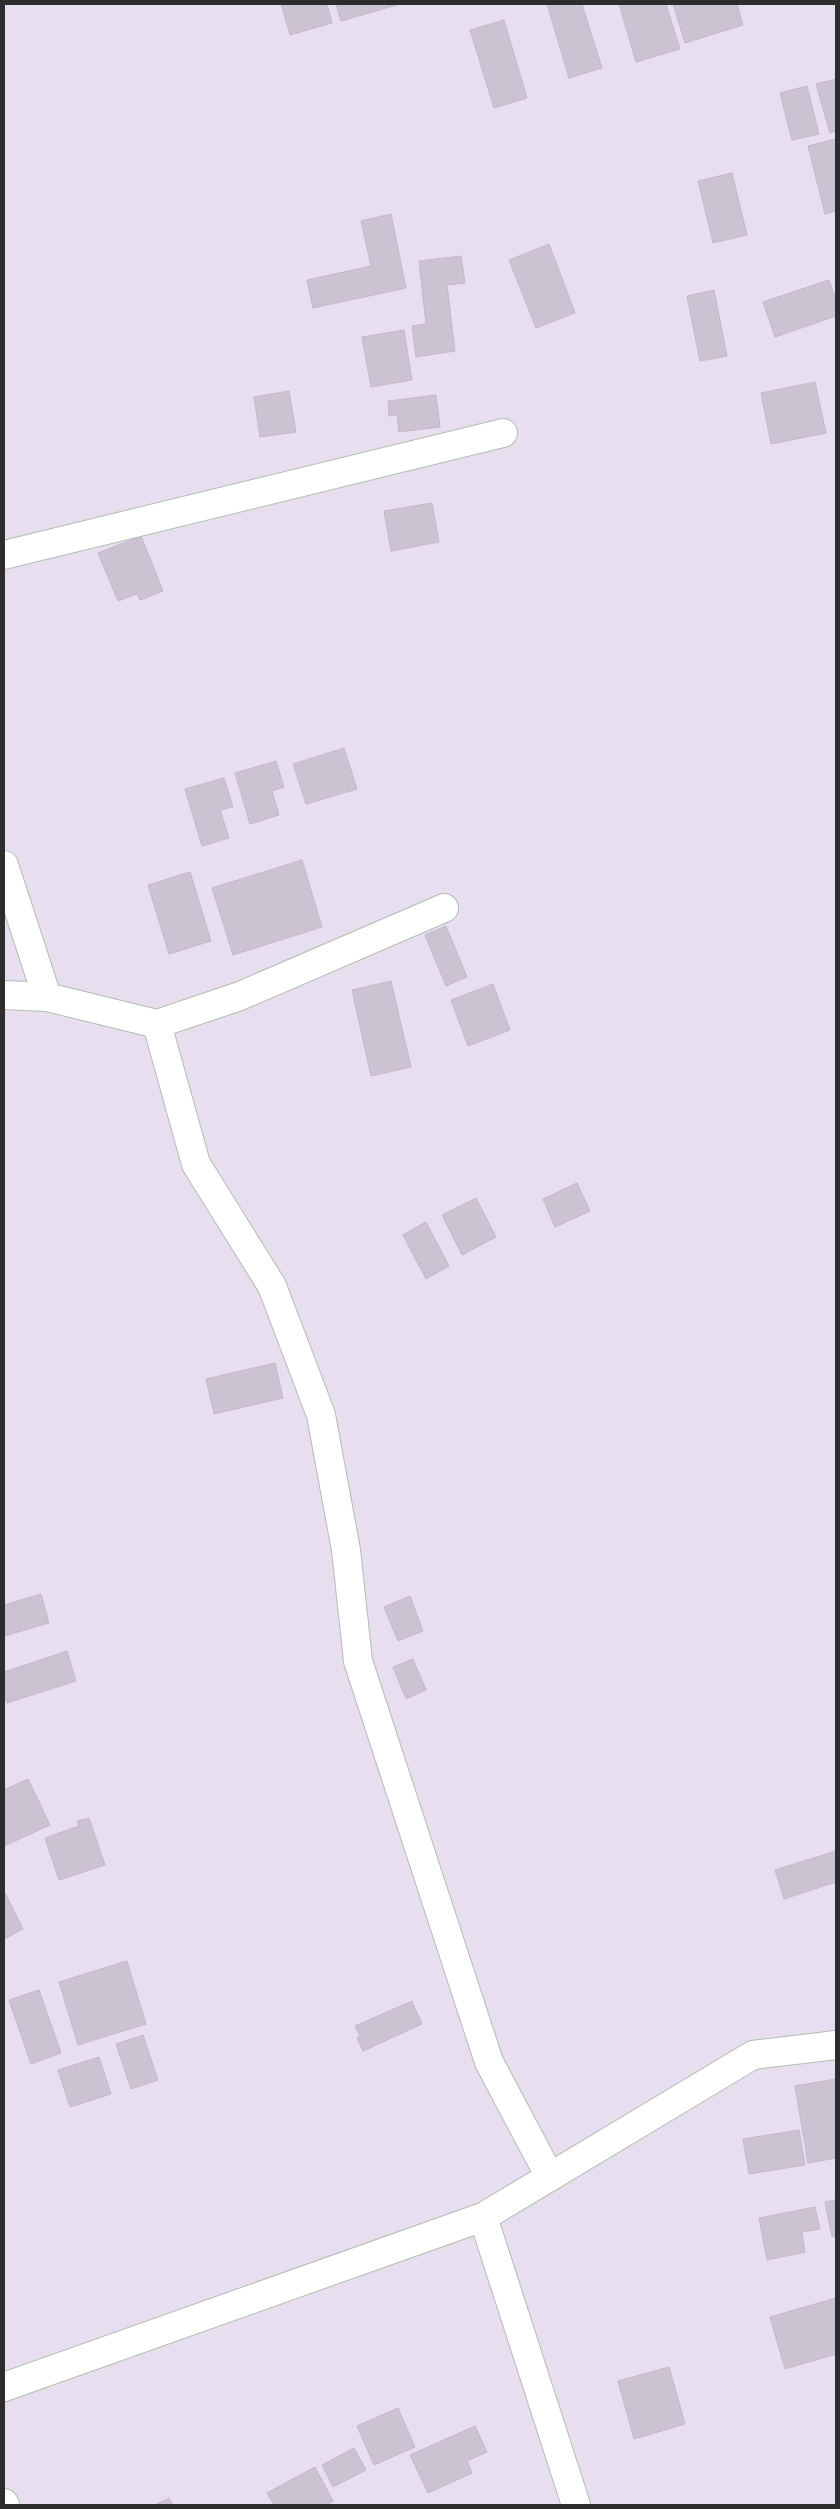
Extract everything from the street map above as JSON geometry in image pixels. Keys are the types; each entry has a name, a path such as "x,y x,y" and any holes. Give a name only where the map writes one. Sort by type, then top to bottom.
{"street":[{"path":"4,556 504,433"},
{"path":"4,865 46,997"},
{"path":"4,995 46,997 157,1024 240,996 444,908"},
{"path":"157,1024 196,1164 272,1286 321,1415 346,1550 358,1661 489,2062 550,2176"},
{"path":"4,2387 483,2217 753,2055 836,2044"},
{"path":"483,2217 576,2505"}],"building":[{"path":"281,4 327,4 332,23 290,35"},
{"path":"336,4 400,4 341,21"},
{"path":"547,4 582,4 602,68 569,78"},
{"path":"619,4 666,4 680,49 636,62"},
{"path":"673,4 737,4 743,25 685,43"},
{"path":"504,20 527,98 494,108 470,30"},
{"path":"836,79 836,131 830,133 816,84"},
{"path":"807,86 819,134 792,140 780,93"},
{"path":"836,139 836,211 825,214 808,146"},
{"path":"732,173 747,235 713,243 698,181"},
{"path":"391,214 406,288 313,308 307,280 371,266 361,221"},
{"path":"549,244 575,313 536,328 509,260"},
{"path":"461,256 465,283 447,285 455,351 416,357 412,326 426,324 419,261"},
{"path":"829,280 836,300 836,316 775,337 763,302"},
{"path":"714,290 727,356 700,361 687,296"},
{"path":"404,330 412,380 371,387 362,337"},
{"path":"815,382 826,433 771,444 761,393"},
{"path":"289,391 296,432 260,437 254,397"},
{"path":"436,395 440,427 399,432 397,415 389,416 388,401"},
{"path":"432,503 439,542 391,551 384,511"},
{"path":"141,536 163,591 140,600 137,594 118,601 98,553"},
{"path":"344,748 357,789 306,804 293,764"},
{"path":"276,761 284,787 272,791 279,815 250,824 235,773"},
{"path":"224,778 233,807 220,810 229,838 202,846 185,789"},
{"path":"302,860 322,927 233,955 212,888"},
{"path":"190,872 211,941 169,954 148,885"},
{"path":"446,926 467,977 446,986 425,935"},
{"path":"391,981 411,1067 371,1076 352,990"},
{"path":"493,984 510,1030 468,1046 451,1000"},
{"path":"577,1183 590,1211 555,1227 543,1199"},
{"path":"476,1198 496,1237 462,1255 442,1215"},
{"path":"426,1222 449,1266 426,1279 403,1235"},
{"path":"275,1363 283,1398 214,1414 206,1379"},
{"path":"41,1594 49,1623 4,1636 4,1605"},
{"path":"410,1596 423,1631 398,1641 384,1607"},
{"path":"67,1651 76,1681 7,1703 4,1694 4,1672"},
{"path":"413,1659 426,1690 406,1699 393,1667"},
{"path":"28,1779 50,1825 4,1846 4,1790"},
{"path":"89,1818 105,1865 59,1880 45,1838 79,1826 77,1821"},
{"path":"836,1851 836,1882 784,1899 775,1870"},
{"path":"4,1891 23,1929 4,1939"},
{"path":"127,1961 146,2024 78,2045 59,1982"},
{"path":"39,1990 61,2053 31,2064 9,2000"},
{"path":"412,2001 422,2024 363,2051 357,2038 360,2036 355,2026"},
{"path":"143,2035 158,2080 131,2089 116,2044"},
{"path":"99,2057 111,2094 70,2107 58,2070"},
{"path":"836,2079 836,2158 808,2163 795,2086"},
{"path":"799,2130 805,2165 749,2174 743,2139"},
{"path":"836,2200 836,2236 832,2237 825,2202"},
{"path":"815,2207 820,2229 802,2232 805,2252 767,2260 759,2218"},
{"path":"836,2298 836,2354 785,2369 770,2317"},
{"path":"669,2367 685,2424 634,2439 618,2381"},
{"path":"398,2408 415,2447 374,2465 357,2426"},
{"path":"475,2426 487,2452 467,2461 472,2473 428,2493 410,2455"},
{"path":"354,2448 366,2470 333,2487 322,2465"},
{"path":"315,2467 333,2501 326,2505 274,2505 267,2493"},
{"path":"169,2498 173,2505 155,2505"}]}
